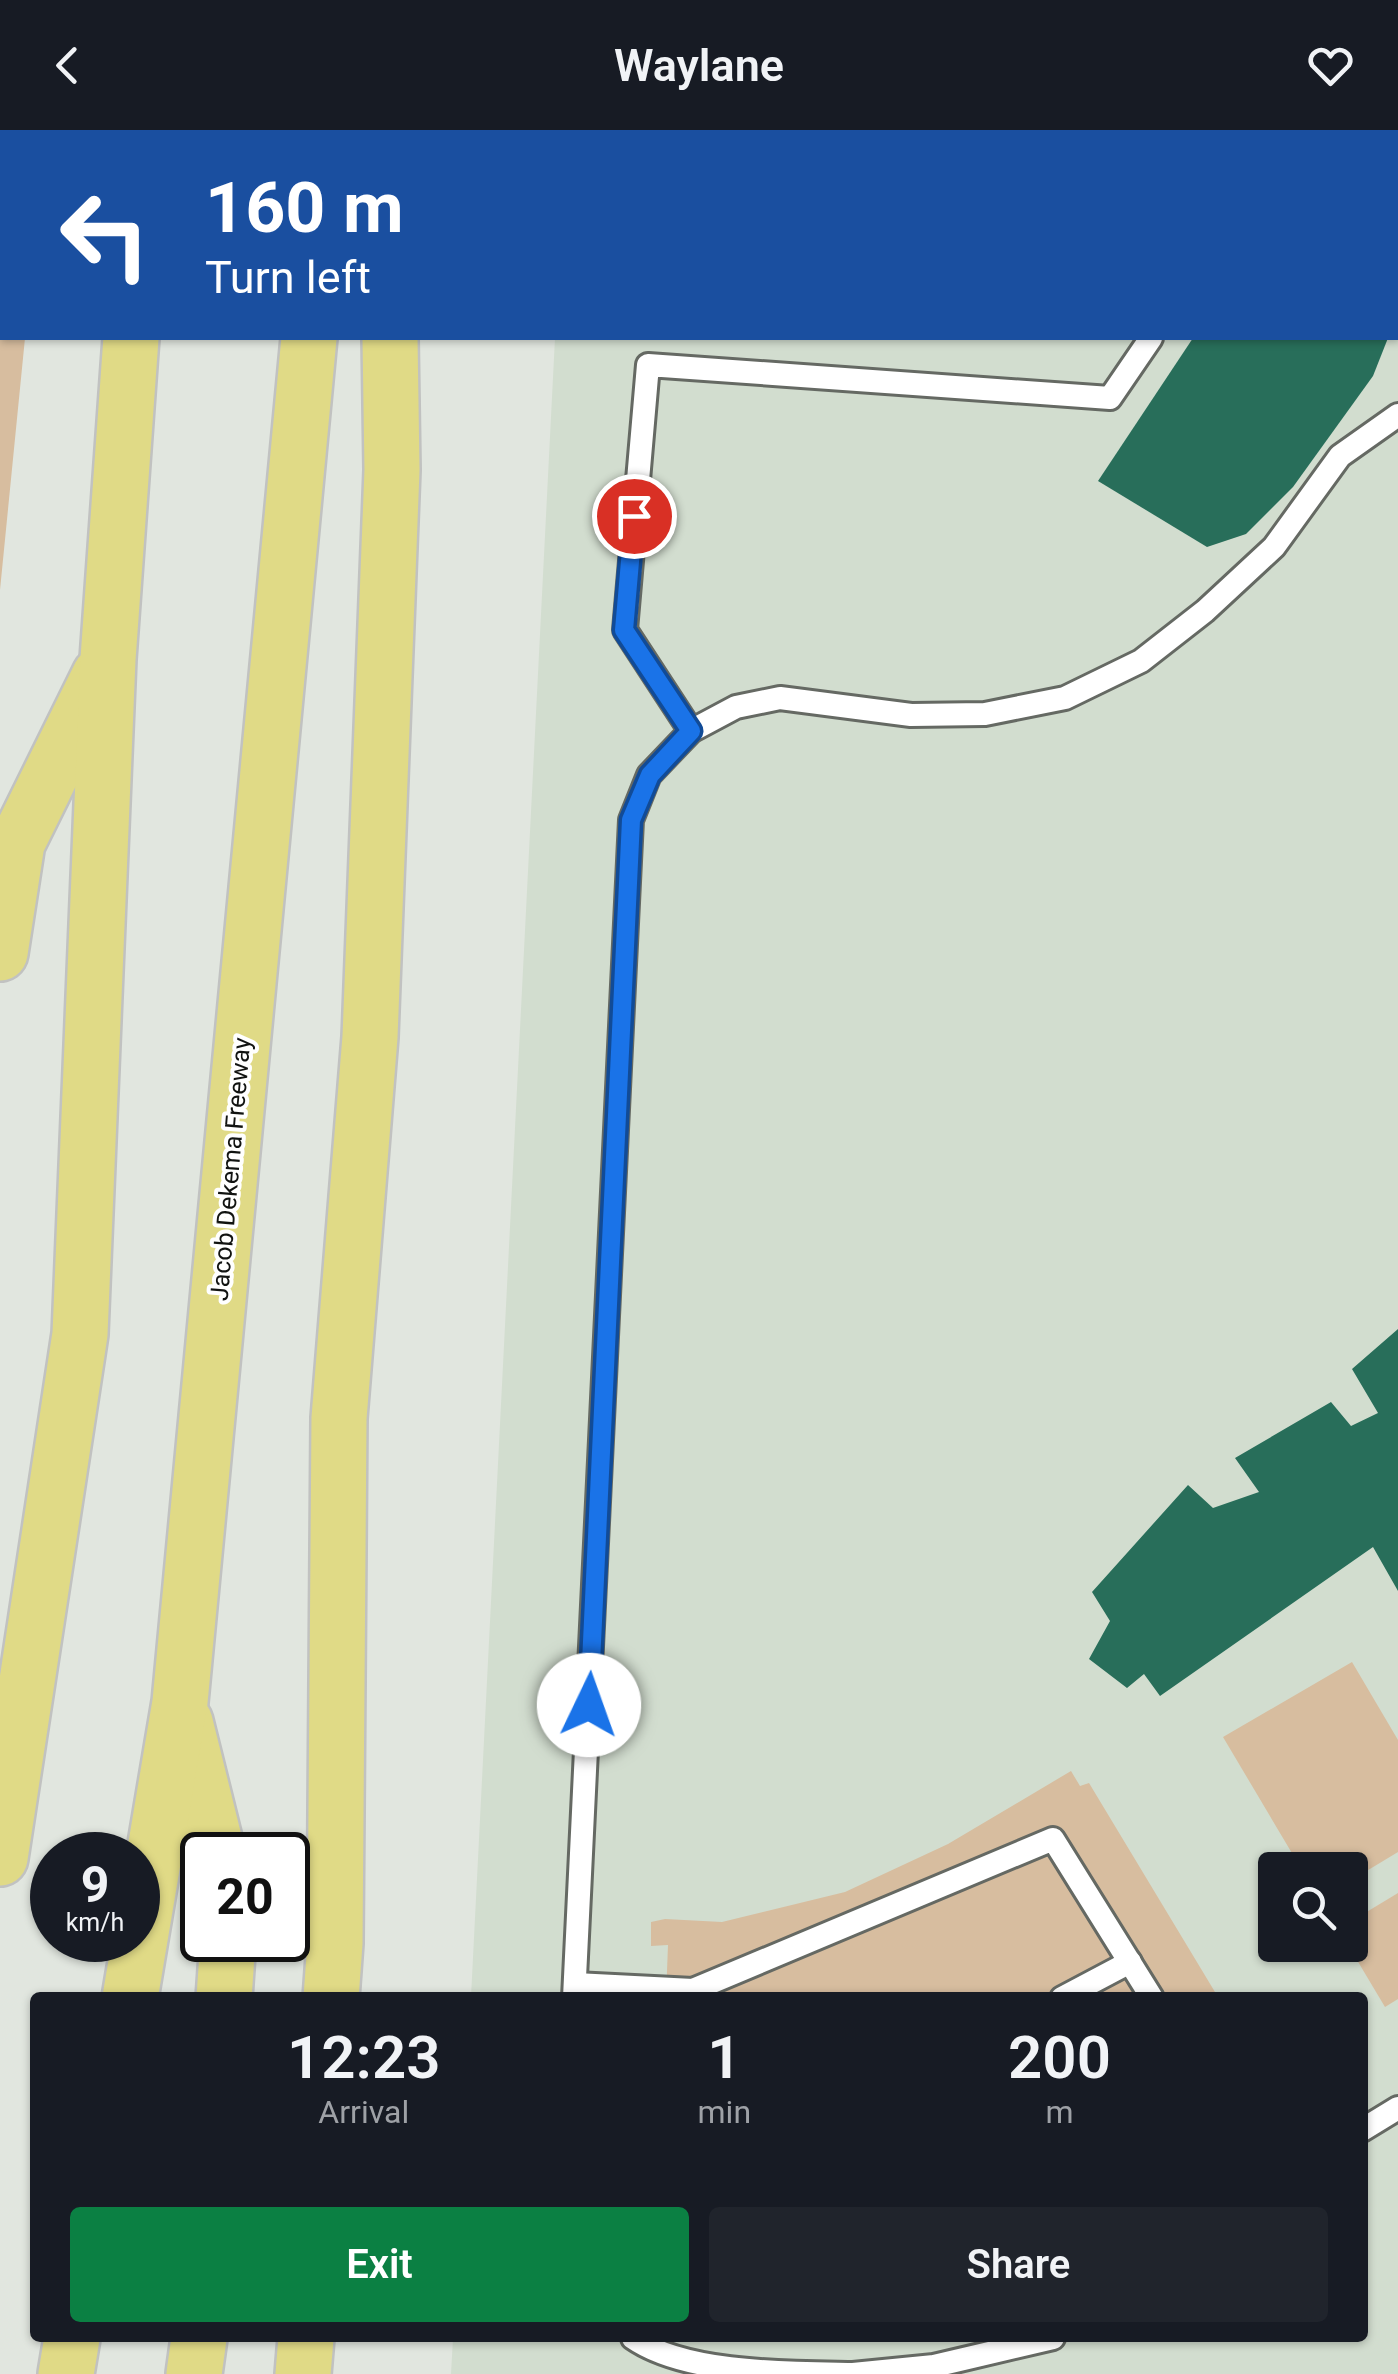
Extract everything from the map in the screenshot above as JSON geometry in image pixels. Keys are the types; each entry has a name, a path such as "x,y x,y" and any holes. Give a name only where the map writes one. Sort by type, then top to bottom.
{"highway":[{"path":"0,1858 80,1334 108,659 131,340"},
{"name":"Jacob Dekema Freeway","path":"131,1992 180,1702 309,340"},
{"path":"332,1992 340,1418 370,1037 392,470 390,340"},
{"path":"0,953 17,843 108,659"},
{"path":"180,1702 212,1832"},
{"path":"224,1992 226,1962"},
{"path":"66,2374 71,2342"},
{"path":"194,2374 198,2342"},
{"path":"303,2374 306,2342"}],"lane":[{"path":"691,731 624,630 648,365 1110,398 1150,340"},
{"path":"614,1992 575,1991 631,820 650,775 691,731 736,706 780,698 912,715 985,714 1064,698 1141,661 1205,611 1274,547 1340,456 1398,415"},
{"path":"698,1992 1053,1839 1148,1992"},
{"path":"1073,1992 1130,1962"},
{"path":"1368,2126 1398,2108"},
{"path":"639,2342 739,2369 852,2374 934,2366 1036,2342"}],"shaded area":[{"path":"0,340 25,340 0,590"},
{"path":"555,340 1398,340 1398,2374 451,2374 453,2342 1368,2342 1368,1992 471,1992"},
{"path":"1352,1662 1398,1740 1398,1852 1368,1870 1368,1852 1291,1852 1223,1737"},
{"path":"1071,1771 1080,1786 1089,1783 1215,1992 666,1992 668,1945 651,1946 651,1922 722,1922 845,1892 948,1844"},
{"path":"1398,1893 1398,1999 1385,2007 1358,1962 1368,1962 1368,1911"}],"building":[{"path":"1192,340 1387,340 1373,376 1293,487 1246,534 1207,547 1098,481"},
{"path":"1398,1329 1398,1591 1373,1547 1160,1696 1144,1674 1127,1688 1089,1659 1110,1621 1092,1592 1188,1485 1213,1508 1259,1492 1235,1458 1331,1402 1351,1426 1378,1413 1352,1369"}],"route":[{"path":"589,1705 631,820 650,775 691,731 624,630 634,516"}]}
